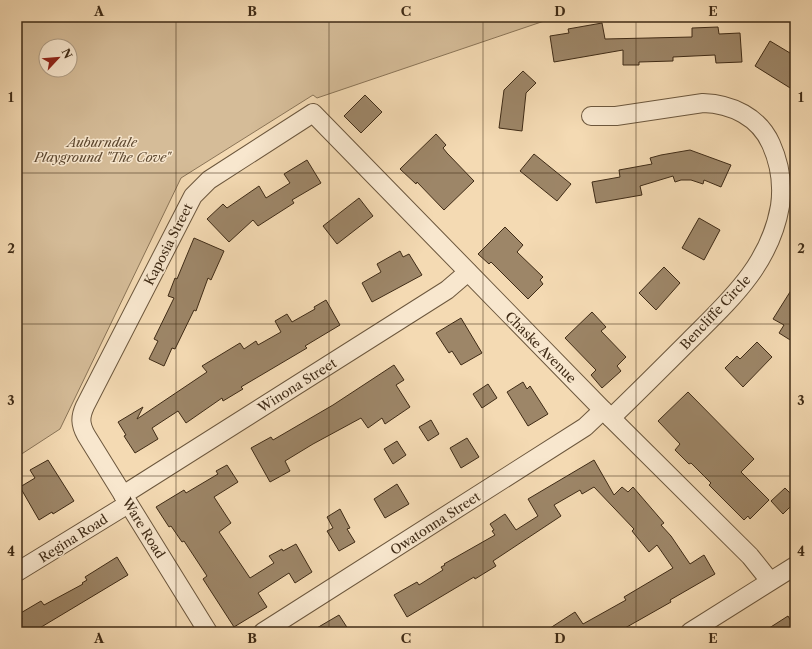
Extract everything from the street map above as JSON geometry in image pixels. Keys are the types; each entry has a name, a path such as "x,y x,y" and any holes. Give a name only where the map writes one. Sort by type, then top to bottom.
{"street":[{"name":"Bencliffe Circle","path":"591,116 616,116 703,103 731,107 740,111 756,123 766,135 778,161 781,181 780,202 776,225 767,248 754,270 723,306 607,414"},
{"name":"Chaske Avenue","path":"313,112 607,414 750,556 770,581"},
{"name":"Kaposia Street","path":"81,424 81,418 85,406 193,196 209,180 313,112"},
{"name":"Winona Street","path":"126,499 447,290 468,272"},
{"name":"Owatonna Street","path":"264,632 584,427 607,414"},
{"name":"Ware Road","path":"81,424 86,435 208,632"},
{"name":"Regina Road","path":"17,572 126,499"},
{"path":"690,632 795,566"}],"green space":[{"name":"Auburndale Playground \"The Cove\"","path":"17,17 556,17 317,98 313,95 181,178 60,429 17,457"}],"building":[{"path":"602,23 605,39 692,37 692,28 718,27 719,34 740,33 742,62 716,63 715,55 673,57 673,61 639,62 639,65 623,65 623,50 554,62 550,36 569,33 568,29"},
{"path":"770,41 795,56 795,91 755,66"},
{"path":"523,71 536,83 526,93 522,131 499,128 504,90"},
{"path":"365,95 382,112 361,133 344,116"},
{"path":"436,134 446,145 443,148 447,153 474,181 444,210 417,182 416,184 400,169"},
{"path":"690,150 731,165 721,187 704,180 703,184 691,180 681,180 675,182 673,176 640,186 642,195 596,203 592,182 620,177 619,170 652,164 650,158"},
{"path":"534,154 571,184 557,201 520,171"},
{"path":"307,160 321,183 292,200 294,203 258,226 253,220 229,242 207,219 223,204 227,208 259,186 266,198 290,183 284,174"},
{"path":"359,198 373,216 337,244 323,226"},
{"path":"699,218 720,230 704,260 682,248"},
{"path":"505,227 523,245 517,252 543,277 540,280 543,284 528,299 491,262 489,264 478,254"},
{"path":"194,238 224,251 211,280 208,278 196,311 194,310 175,349 172,348 164,366 149,359 158,341 154,339 174,298 168,296 175,278 177,279"},
{"path":"400,251 403,257 409,254 422,275 372,302 362,283 381,272 377,264"},
{"path":"664,267 680,283 656,310 639,293"},
{"path":"795,284 795,343 779,333 784,325 773,319"},
{"path":"326,300 340,325 305,346 307,348 241,387 243,389 223,401 222,398 186,423 178,411 152,428 158,439 135,453 124,436 126,435 118,422 143,407 137,419 207,372 202,366 240,343 244,349 256,341 258,345 281,332 275,321 287,314 292,322 315,309 314,307"},
{"path":"592,312 606,327 601,331 626,357 617,366 621,371 602,388 591,375 596,370 565,338"},
{"path":"461,318 482,353 461,365 452,351 449,353 436,333"},
{"path":"757,342 772,357 743,387 725,368 737,356 740,359"},
{"path":"394,365 404,380 396,385 410,407 385,424 382,418 368,428 361,418 285,461 290,471 270,482 251,448 271,437 273,440 333,405"},
{"path":"523,382 527,389 530,386 548,414 528,426 507,392"},
{"path":"488,384 497,398 482,408 473,394"},
{"path":"688,392 754,459 741,472 769,500 750,519 748,516 744,520 709,485 711,483 691,463 689,464 675,450 680,444 658,421"},
{"path":"431,420 439,434 428,441 419,427"},
{"path":"467,438 479,457 461,468 450,448"},
{"path":"397,441 406,455 393,464 384,449"},
{"path":"48,460 74,501 53,514 52,512 39,520 20,487 35,478 30,470"},
{"path":"594,460 614,495 622,487 628,492 633,487 664,523 661,525 671,536 690,564 704,555 715,574 670,600 671,602 618,632 544,632 575,612 583,624 626,600 624,597 673,568 657,545 649,552 632,531 634,529 594,487 582,494 580,490 554,505 561,516 493,561 496,566 475,579 474,577 407,617 394,595 417,582 419,585 443,570 441,567 445,565 444,564 495,535 490,524 505,514 516,530 538,516 528,499"},
{"path":"227,465 238,482 214,497 231,523 219,532 250,578 274,563 269,556 296,544 312,572 295,583 289,573 258,593 267,607 234,627 203,579 207,576 184,541 182,542 171,526 169,527 156,507 184,490 186,493 218,474 216,471"},
{"path":"397,484 409,504 385,518 374,499"},
{"path":"785,488 795,498 795,502 783,514 771,501"},
{"path":"340,509 350,528 347,529 355,542 339,551 327,531 333,528 327,517"},
{"path":"117,557 128,575 33,632 23,632 17,622 22,619 19,614 41,601 44,605 83,584 82,583 87,580 85,577"},
{"path":"339,615 350,632 310,632"},
{"path":"788,616 795,628 795,632 763,632"}]}
